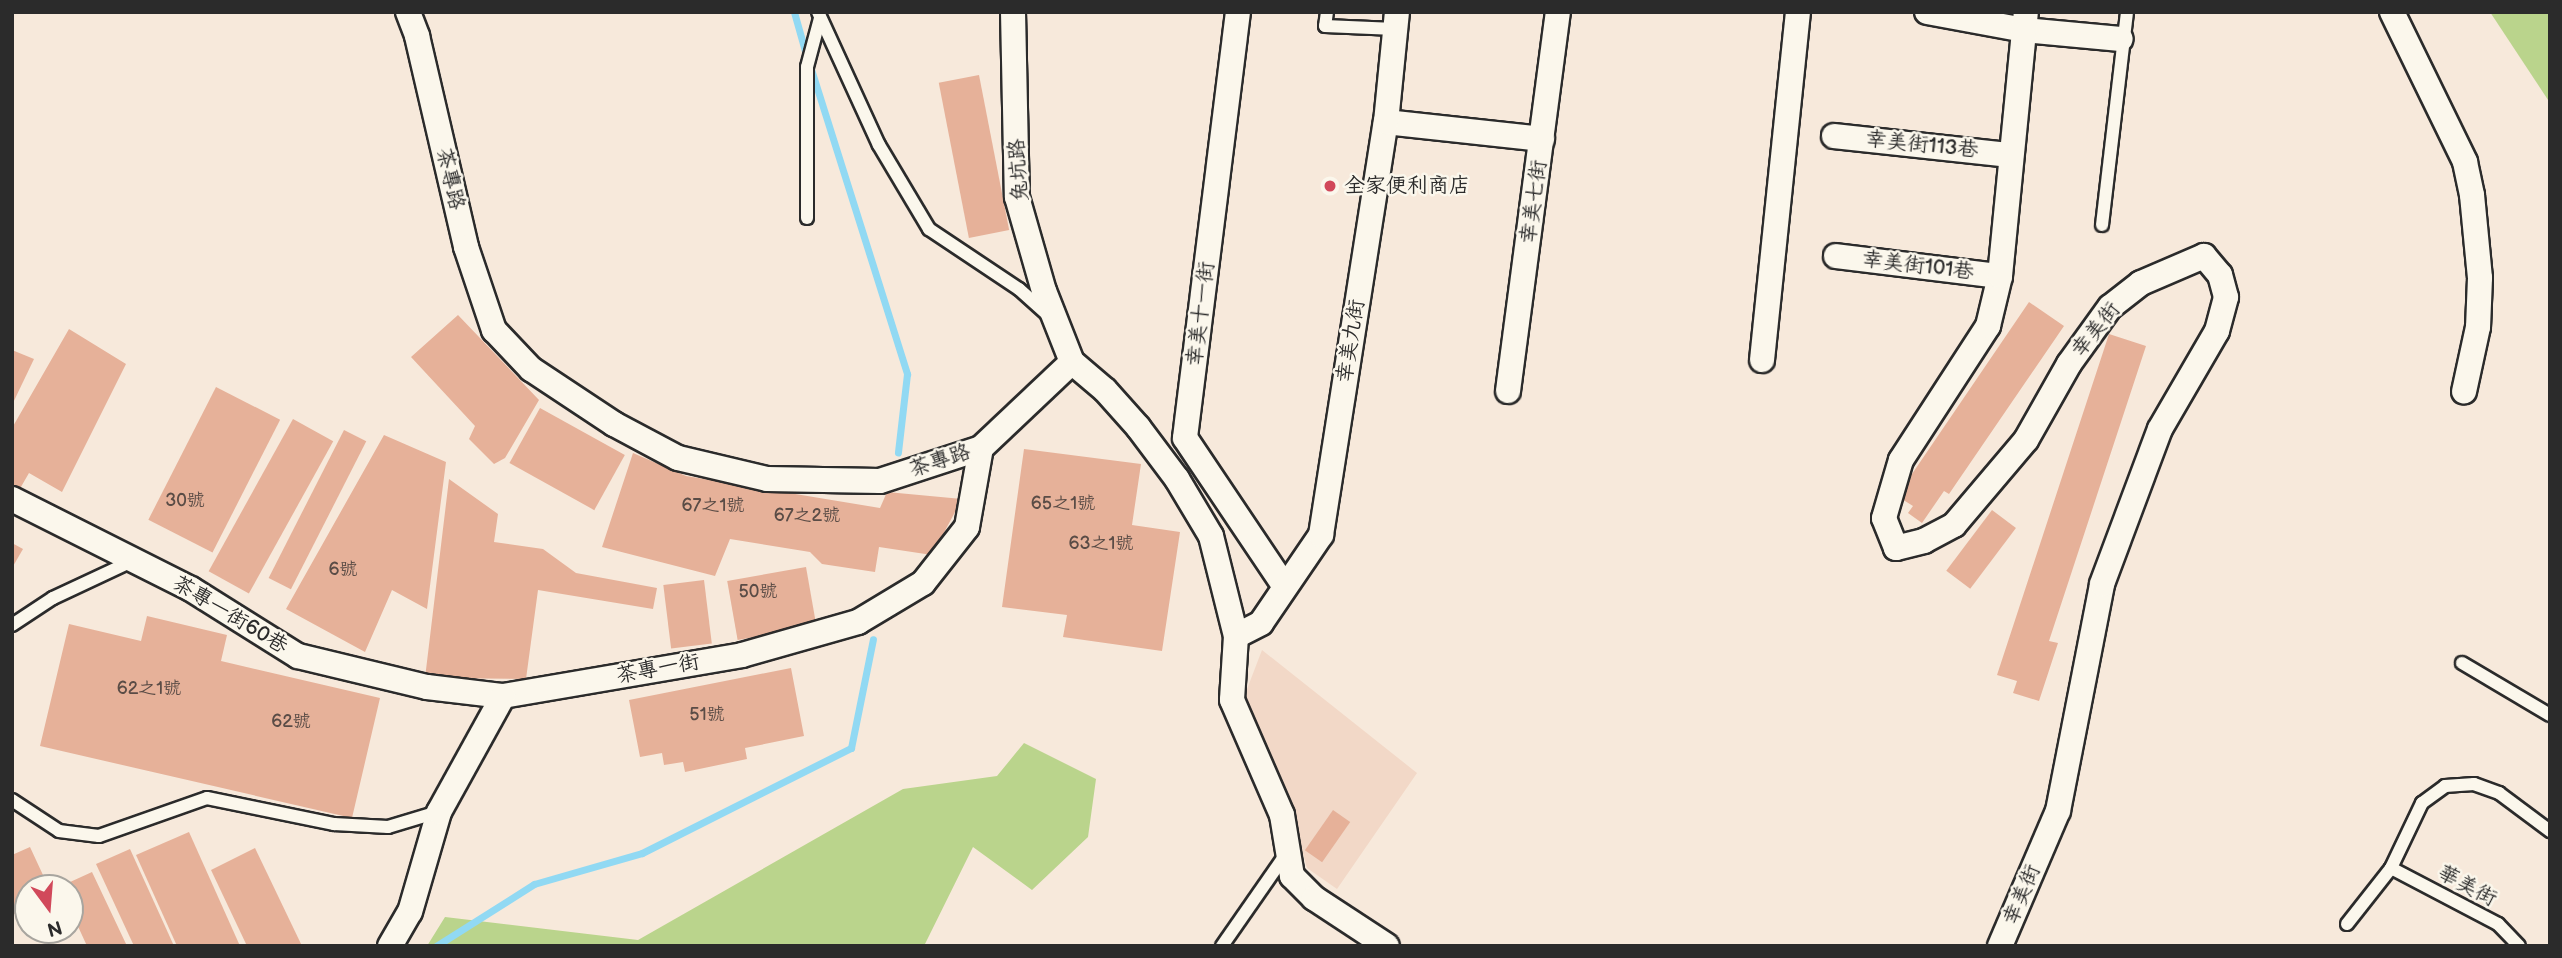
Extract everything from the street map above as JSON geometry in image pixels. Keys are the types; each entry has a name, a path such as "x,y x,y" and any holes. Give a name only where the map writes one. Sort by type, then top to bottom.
{"street":[{"name":"茶專路","path":"408,12 417,36 466,247 494,330 531,369 614,424 678,458 767,479 880,481 981,448 1072,362"},
{"name":"兔坑路","path":"1013,12 1017,197 1056,322 1072,362"},
{"name":"幸美十一街","path":"1238,12 1185,438 1285,587"},
{"name":"幸美七街","path":"1508,391 1558,12"},
{"path":"1762,360 1798,12"},
{"path":"1927,12 2025,21 2121,39"},
{"path":"2392,12 2465,162 2472,195 2480,278 2478,327 2464,392"},
{"name":"幸美九街","path":"1236,636 1261,623 1321,535 1386,122 1396,21"},
{"name":"幸美街","path":"2000,946 2058,811 2102,584 2160,429 2217,331 2227,297 2220,275 2204,256 2141,284 2110,307 2069,364 2026,440 1954,525 1924,541 1896,548 1884,518 1901,460 1988,326 2000,276 2025,21"},
{"path":"1386,122 1542,139"},
{"name":"幸美街113巷","path":"1834,136 2010,155"},
{"name":"幸美街101巷","path":"1836,256 2000,276"},
{"path":"1072,362 1138,428 1184,491 1212,536 1236,636 1232,700 1282,815 1292,876 1314,898 1387,946"},
{"name":"茶專一街","path":"503,696 742,655 858,621 923,583 967,527 981,448"},
{"name":"茶專一街60巷","path":"12,499 191,589 298,656 427,687 503,696"},
{"path":"390,946 410,912 439,812 503,696"}],"lane":[{"path":"1327,12 1325,26 1396,21"},
{"path":"2102,225 2121,39 2127,12"},
{"path":"819,15 879,145 929,229 1019,289 1056,322"},
{"path":"807,218 807,66 819,15"},
{"path":"12,625 53,598 132,560"},
{"path":"2462,663 2550,715"},
{"path":"2347,924 2391,868 2422,803 2445,786 2474,783 2499,793 2550,831"},
{"path":"12,800 59,831 99,836 207,798 334,824 388,827 439,812"},
{"path":"1222,946 1288,851"},
{"name":"華美街","path":"2391,868 2498,923 2519,946"}],"shaded area":[{"path":"1262,650 1417,773 1337,889 1307,868 1291,811 1244,697"}],"green space":[{"path":"2490,12 2550,12 2550,103"},
{"path":"1024,743 1096,779 1088,837 1032,890 973,847 924,946 427,946 445,917 638,940 903,789 997,776"}],"building":[{"path":"979,75 1009,230 969,238 939,83"},
{"path":"2029,302 2064,326 1949,494 1944,491 1922,523 1908,513 1913,506 1897,496"},
{"path":"458,315 539,400 505,458 494,464 469,439 475,426 411,357"},
{"path":"69,329 126,364 62,492 29,473 18,492 12,489 12,428"},
{"path":"2109,334 2146,346 2049,641 2058,643 2039,701 2013,693 2017,681 1997,675"},
{"path":"12,350 34,359 12,405"},
{"path":"216,387 280,420 213,552 148,520"},
{"path":"540,408 625,455 594,510 509,463"},
{"path":"293,419 333,441 249,593 209,571"},
{"path":"344,430 366,441 291,589 269,578"},
{"path":"384,435 446,462 427,609 392,590 365,652 286,609"},
{"path":"1024,449 1141,464 1132,525 1180,532 1162,651 1063,637 1067,615 1002,607"},
{"path":"633,453 686,476 880,508 887,492 962,499 932,555 879,547 875,572 822,564 810,552 730,539 715,576 602,547"},
{"path":"449,479 498,514 494,542 543,549 576,573 657,588 653,609 538,590 526,679 425,678"},
{"path":"1992,510 2016,528 1970,589 1946,571"},
{"path":"12,543 23,549 12,568"},
{"path":"806,567 816,626 738,640 727,581"},
{"path":"704,580 712,644 671,649 663,585"},
{"path":"147,616 227,635 221,661 380,698 352,818 40,746 69,624 141,641"},
{"path":"791,668 804,736 745,748 747,759 685,772 683,762 664,765 662,753 640,757 629,700"},
{"path":"1333,810 1350,822 1322,862 1305,850"},
{"path":"189,832 240,946 177,946 136,855"},
{"path":"30,847 43,874 14,874 12,915 12,855"},
{"path":"255,848 302,946 247,946 211,870"},
{"path":"130,849 174,946 134,946 96,864"},
{"path":"92,872 127,946 87,946 84,939 84,876"}],"waterway":[{"path":"794,12 807,58"},
{"path":"811,69 907,374 898,452"},
{"path":"436,946 534,884 642,853 851,748 873,639"}],"place":[{"name":"全家便利商店","path":"1330,186"}]}
